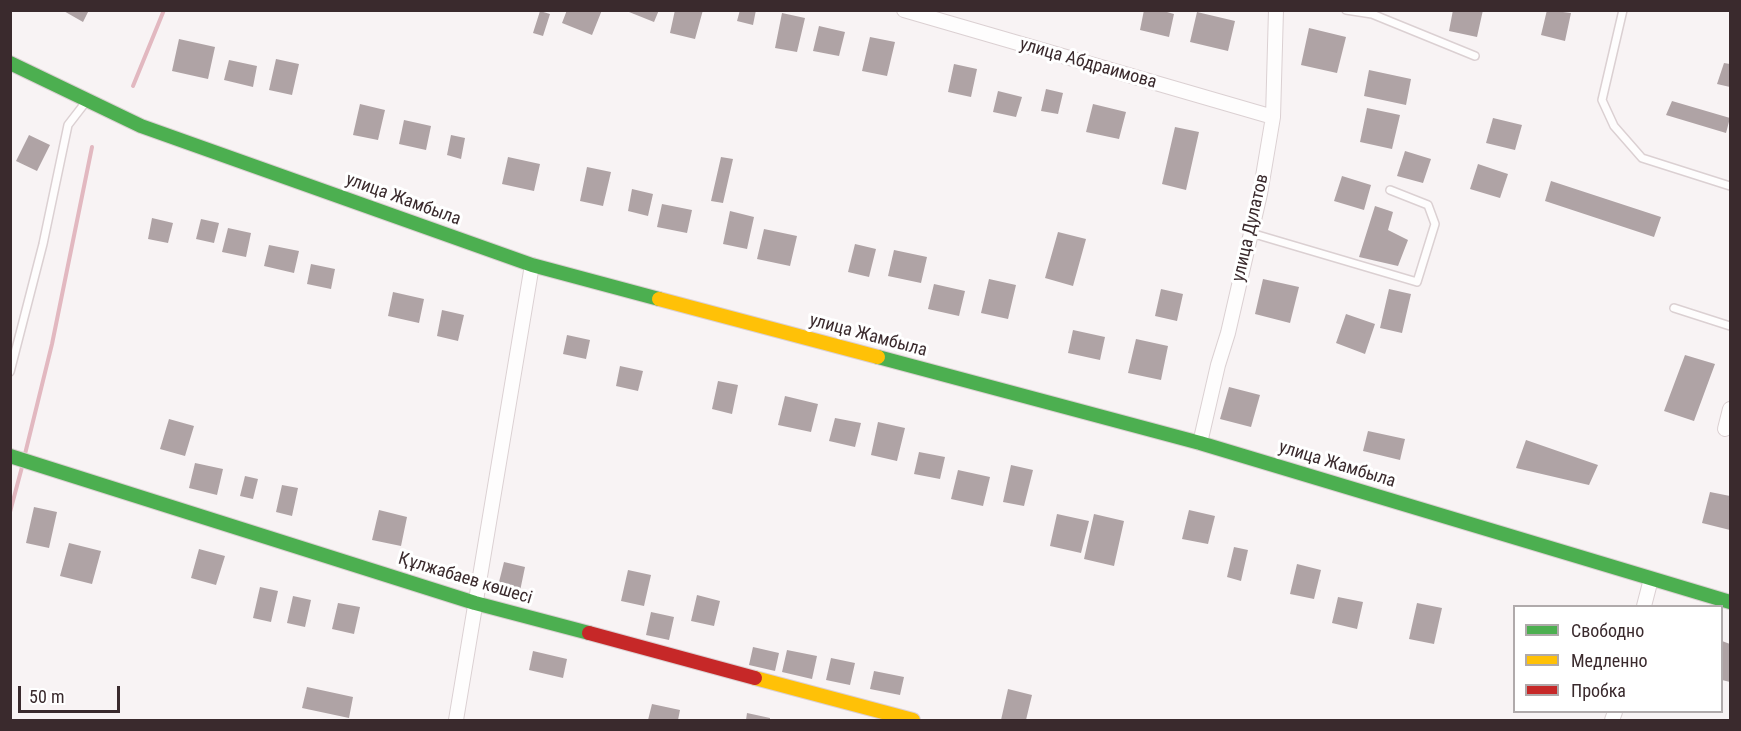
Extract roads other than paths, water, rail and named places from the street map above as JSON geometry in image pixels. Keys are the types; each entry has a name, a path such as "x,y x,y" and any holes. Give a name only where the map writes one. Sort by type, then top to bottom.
{"street":[{"name":"улица Абдраимова","path":"904,10 1273,117"},
{"name":"улица Дулатов","path":"1200,443 1260,194 1273,117 1276,10"},
{"name":"улица Жамбыла","path":"10,63 141,126 532,265 1200,443 1731,602"},
{"path":"456,720 532,265"},
{"path":"1725,429 1731,409"},
{"name":"Құлжабаев көшесі","path":"10,456 475,603 913,720"},
{"path":"1644,605 1651,579"}],"lane":[{"path":"1346,10 1372,14 1475,56"},
{"path":"1623,10 1602,100 1614,126 1642,158 1731,186"},
{"path":"10,372 43,244 68,125 86,101"},
{"path":"1251,233 1417,282 1435,224 1428,206 1390,190"},
{"path":"1674,308 1731,326"}],"waterway":[{"path":"133,86 164,10"},
{"path":"25,454 52,344 92,147"},
{"path":"10,512 22,467"}]}
